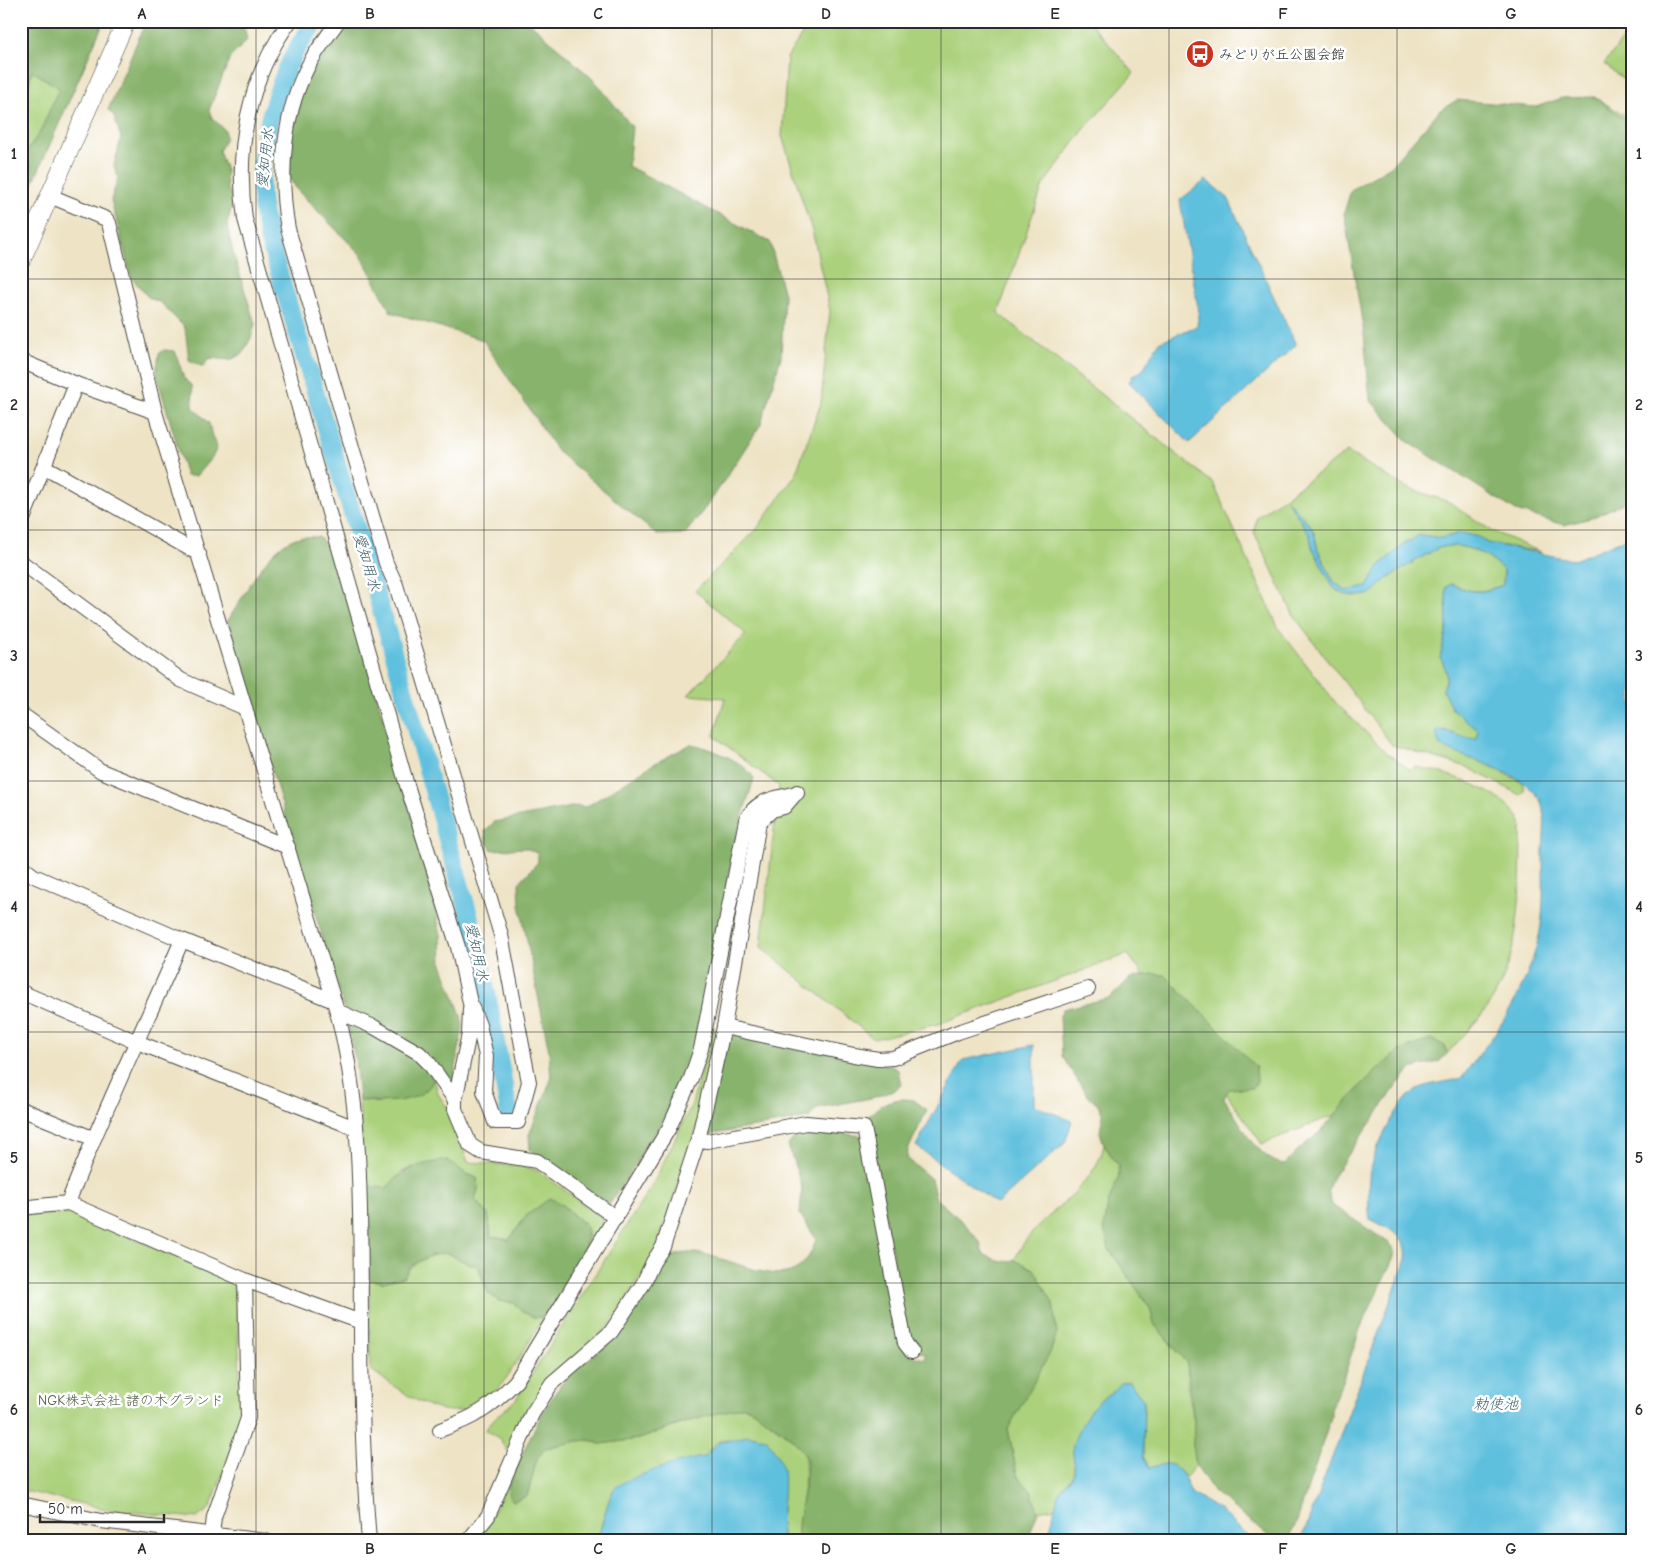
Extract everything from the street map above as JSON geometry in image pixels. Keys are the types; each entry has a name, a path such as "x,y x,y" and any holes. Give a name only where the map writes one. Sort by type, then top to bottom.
{"street":[{"path":"21,261 126,21"},
{"path":"290,21 262,70 247,116 241,178 245,219 406,782 458,946 470,1003 479,1024 486,1056 484,1091 495,1122 518,1122 529,1082 501,935 396,586 386,563 288,229 283,201 284,156 297,95 312,60 338,21"},
{"path":"50,196 106,219 109,222 155,412 336,1006 348,1055 361,1216 361,1322 369,1541"},
{"path":"21,361 76,384 155,412"},
{"path":"21,524 76,384"},
{"path":"45,467 199,554"},
{"path":"21,562 181,680 245,708"},
{"path":"21,714 101,771 288,848"},
{"path":"440,1430 470,1420 493,1405 516,1381 669,1128 690,1081 701,1049 746,820 751,811 763,801 797,792 784,807 772,810 759,822 724,1027 698,1140 664,1247 653,1262 643,1284 611,1332 552,1383 532,1414 488,1516 468,1541"},
{"path":"21,866 34,876 336,1006 419,1053 430,1063 455,1100"},
{"path":"68,1203 92,1138 138,1042 182,940"},
{"path":"724,1027 854,1055 878,1059 893,1058 958,1032 1088,989"},
{"path":"21,992 138,1042 355,1128"},
{"path":"470,1003 469,1034 455,1100 455,1109 470,1145 481,1152 536,1161 616,1218"},
{"path":"21,1109 92,1138"},
{"path":"698,1140 707,1141 806,1124 864,1128 905,1342 912,1352"},
{"path":"21,1208 68,1203 245,1280 361,1322"},
{"path":"210,1538 214,1517 248,1418 245,1280"},
{"path":"21,1504 101,1522 210,1538 266,1541"}],"green space":[{"path":"21,21 104,21 21,210"},
{"path":"21,21 104,21 21,210 21,161 41,130 59,88 32,71 27,93 21,101"},
{"path":"146,21 237,21 245,30 247,40 230,58 209,110 212,118 225,130 225,140 219,151 226,170 227,189 234,198 227,225 233,253 255,324 251,338 242,354 230,360 209,358 203,367 189,360 185,328 161,303 148,297 131,277 111,200 118,178 114,166 121,138 114,116 108,110"},
{"path":"341,21 528,21 596,82 632,127 628,166 770,242 784,295 781,357 761,424 712,499 685,534 657,535 558,452 483,340 391,312 361,255 300,193 277,162 285,119"},
{"path":"813,21 1089,21 1134,73 1082,132 1043,185 998,313 1213,483 1279,629 1336,703 1387,753 1410,770 1415,767 1443,773 1474,785 1503,801 1521,822 1520,894 1514,943 1508,966 1499,988 1487,1008 1447,1054 1445,1046 1337,1114 1262,1144 1128,954 938,1024 874,1039 761,947 779,786 714,736 725,698 688,695 746,634 695,591 756,530 795,476 821,403 830,311 813,234 782,136 787,58 804,31"},
{"path":"1632,27 1632,86 1604,64"},
{"path":"1594,97 1632,119 1632,124"},
{"path":"1594,97 1632,124 1632,499 1591,518 1564,525 1516,511 1407,441 1370,400 1364,333 1344,213 1351,190 1391,166 1439,111 1457,100 1536,107 1562,98"},
{"path":"164,350 175,351 184,378 192,386 193,407 209,423 212,437 217,447 213,456 196,476 186,476 156,373 159,354"},
{"path":"1347,452 1405,487 1449,502 1492,531 1541,552 1487,543 1479,537 1461,533 1442,538 1420,535 1406,543 1379,566 1367,587 1346,591 1334,582 1318,550 1310,525 1290,505 1310,535 1312,547 1333,587 1347,595 1359,596 1370,594 1387,579 1411,564 1439,548 1448,546 1475,550 1504,571 1503,585 1495,588 1476,591 1451,584 1446,587 1447,629 1440,658 1445,666 1446,673 1443,690 1452,709 1478,730 1476,739 1468,739 1444,730 1439,745 1477,759 1523,783 1525,791 1520,795 1467,767 1392,745 1294,616 1254,532 1257,517"},
{"path":"319,537 336,556 422,853 441,935 442,964 461,1015 463,1026 452,1089 443,1075 344,1009 227,622 257,574 275,552 285,543 296,538"},
{"path":"691,744 717,752 735,761 750,772 754,779 737,833 704,1004 684,1083 673,1105 609,1205 530,1150 529,1135 551,1080 549,1051 520,905 519,883 538,862 538,854 526,848 492,850 486,841 485,831 494,822 577,806 586,807 652,765"},
{"path":"1153,974 1165,975 1256,1067 1257,1082 1252,1088 1229,1089 1224,1098 1250,1138 1266,1156 1275,1162 1285,1164 1298,1150 1320,1132 1362,1084 1397,1052 1432,1039 1445,1046 1447,1054 1439,1062 1413,1068 1397,1085 1332,1178 1328,1190 1332,1205 1389,1243 1393,1247 1394,1257 1360,1329 1331,1408 1331,1417 1297,1521 1291,1534 1285,1540 1278,1540 1266,1534 1214,1492 1196,1465 1193,1445 1194,1423 1187,1363 1154,1324 1150,1308 1109,1249 1104,1228 1108,1204 1119,1175 1118,1165 1104,1145 1100,1132 1103,1115 1099,1106 1087,1095 1062,1056 1060,1015 1063,1009 1110,998 1130,978"},
{"path":"346,1019 412,1053 434,1078 429,1087 413,1098 379,1102 359,1100 355,1058"},
{"path":"712,1030 719,1030 702,1110 656,1252 608,1328 565,1365 509,1451 507,1451 500,1439 486,1430 495,1417 516,1399 653,1184 692,1104"},
{"path":"739,1034 890,1065 898,1070 901,1085 891,1092 871,1098 817,1108 809,1118 707,1135 704,1128 727,1039"},
{"path":"434,1078 438,1094 449,1110 468,1162 523,1166 538,1171 602,1217 601,1226 574,1273 588,1238 586,1226 561,1204 526,1216 509,1240 491,1236 488,1214 475,1200 478,1189 477,1178 465,1173 447,1160 410,1168 402,1172 386,1188 365,1196 359,1100 380,1103"},
{"path":"903,1099 914,1100 927,1110 908,1150 907,1158 931,1179 936,1199 964,1223 980,1242 983,1254 1001,1262 1014,1260 1034,1269 1053,1303 1057,1333 1050,1353 1008,1429 1017,1475 1031,1491 1038,1511 1027,1541 798,1541 798,1522 807,1465 805,1456 792,1439 762,1416 745,1406 685,1422 638,1439 600,1444 590,1440 577,1441 545,1448 537,1459 527,1496 513,1501 508,1494 509,1483 551,1399 570,1374 614,1338 624,1325 650,1280 664,1262 671,1257 689,1253 710,1256 772,1273 790,1272 805,1262 816,1239 800,1214 802,1187 788,1145 796,1136 839,1133 862,1136 908,1355 924,1359 926,1354 917,1350 908,1340 867,1118 883,1104"},
{"path":"1104,1145 1118,1165 1119,1175 1104,1228 1109,1249 1150,1308 1154,1324 1187,1363 1188,1385 1194,1423 1193,1445 1196,1465 1186,1477 1176,1468 1169,1466 1149,1467 1143,1457 1144,1401 1121,1383 1114,1393 1091,1409 1073,1446 1075,1460 1073,1475 1060,1491 1055,1508 1038,1511 1031,1491 1017,1475 1008,1429 1014,1415 1034,1269 1014,1260 1024,1242 1036,1228 1071,1196 1092,1173"},
{"path":"447,1160 465,1173 477,1178 478,1189 475,1200 488,1214 491,1236 509,1240 526,1216 550,1198 561,1204 586,1226 584,1250 580,1262 546,1315 535,1318 523,1312 514,1303 499,1301 488,1293 478,1266 469,1264 447,1253 432,1255 410,1266 404,1277 383,1282 369,1280 365,1196 370,1186 386,1188 400,1175 413,1168 427,1163"},
{"name":"NGK株式会社 諸の木グランド","path":"69,1212 228,1278 236,1289 242,1422 210,1508 197,1518 110,1510 21,1490 21,1215"},
{"path":"447,1253 469,1264 478,1266 488,1293 499,1301 514,1303 523,1312 538,1318 546,1315 507,1377 490,1396 474,1407 457,1411 440,1409 423,1403 405,1394 370,1369 369,1280 383,1282 404,1277 412,1266 422,1259"},
{"path":"735,1406 745,1407 760,1414 802,1449 805,1456 805,1478 798,1541 783,1541 781,1528 783,1476 780,1464 775,1453 766,1443 753,1435 738,1439 724,1439 714,1445 705,1457 657,1470 621,1485 615,1490 610,1499 598,1541 476,1541 509,1483 527,1496 537,1459 545,1448 577,1441 590,1440 600,1444 638,1439"}],"water":[{"path":"1206,180 1228,198 1296,345 1189,443 1129,382 1133,375 1142,371 1159,342 1197,326 1199,313 1180,200"},
{"name":"勅使池","path":"1287,500 1310,525 1314,532 1318,550 1334,582 1346,591 1367,587 1379,566 1406,543 1420,535 1442,538 1461,533 1479,537 1487,543 1574,560 1632,536 1632,1541 1301,1541 1406,1259 1406,1251 1401,1239 1390,1230 1370,1219 1369,1174 1372,1161 1389,1125 1411,1094 1428,1085 1462,1078 1497,1030 1514,1002 1530,967 1538,942 1542,917 1544,813 1540,799 1527,785 1503,771 1439,745 1436,730 1476,738 1478,730 1452,709 1443,690 1446,673 1445,666 1440,658 1447,629 1446,587 1451,584 1471,591 1488,590 1503,585 1504,571 1475,550 1448,546 1439,548 1411,564 1387,579 1370,594 1359,596 1347,595 1333,587 1312,547 1310,535"},
{"path":"1034,1045 1034,1105 1072,1121 1065,1143 997,1204 916,1146 963,1060"},
{"path":"1129,1382 1144,1401 1143,1456 1149,1467 1165,1464 1175,1467 1182,1474 1191,1493 1221,1511 1253,1541 1046,1541 1059,1493 1073,1475 1073,1445 1080,1427 1097,1403 1121,1383"},
{"path":"747,1435 766,1438 782,1466 784,1479 781,1523 783,1541 598,1541 614,1489 657,1469 705,1457 721,1441 734,1440"}],"waterway":[{"name":"愛知用水","path":"317,21 292,57 274,102 268,125 261,171 263,209 268,237 370,572 478,946 509,1112"}],"place":[{"name":"みどりが丘公園会館","path":"1200,54"}]}
